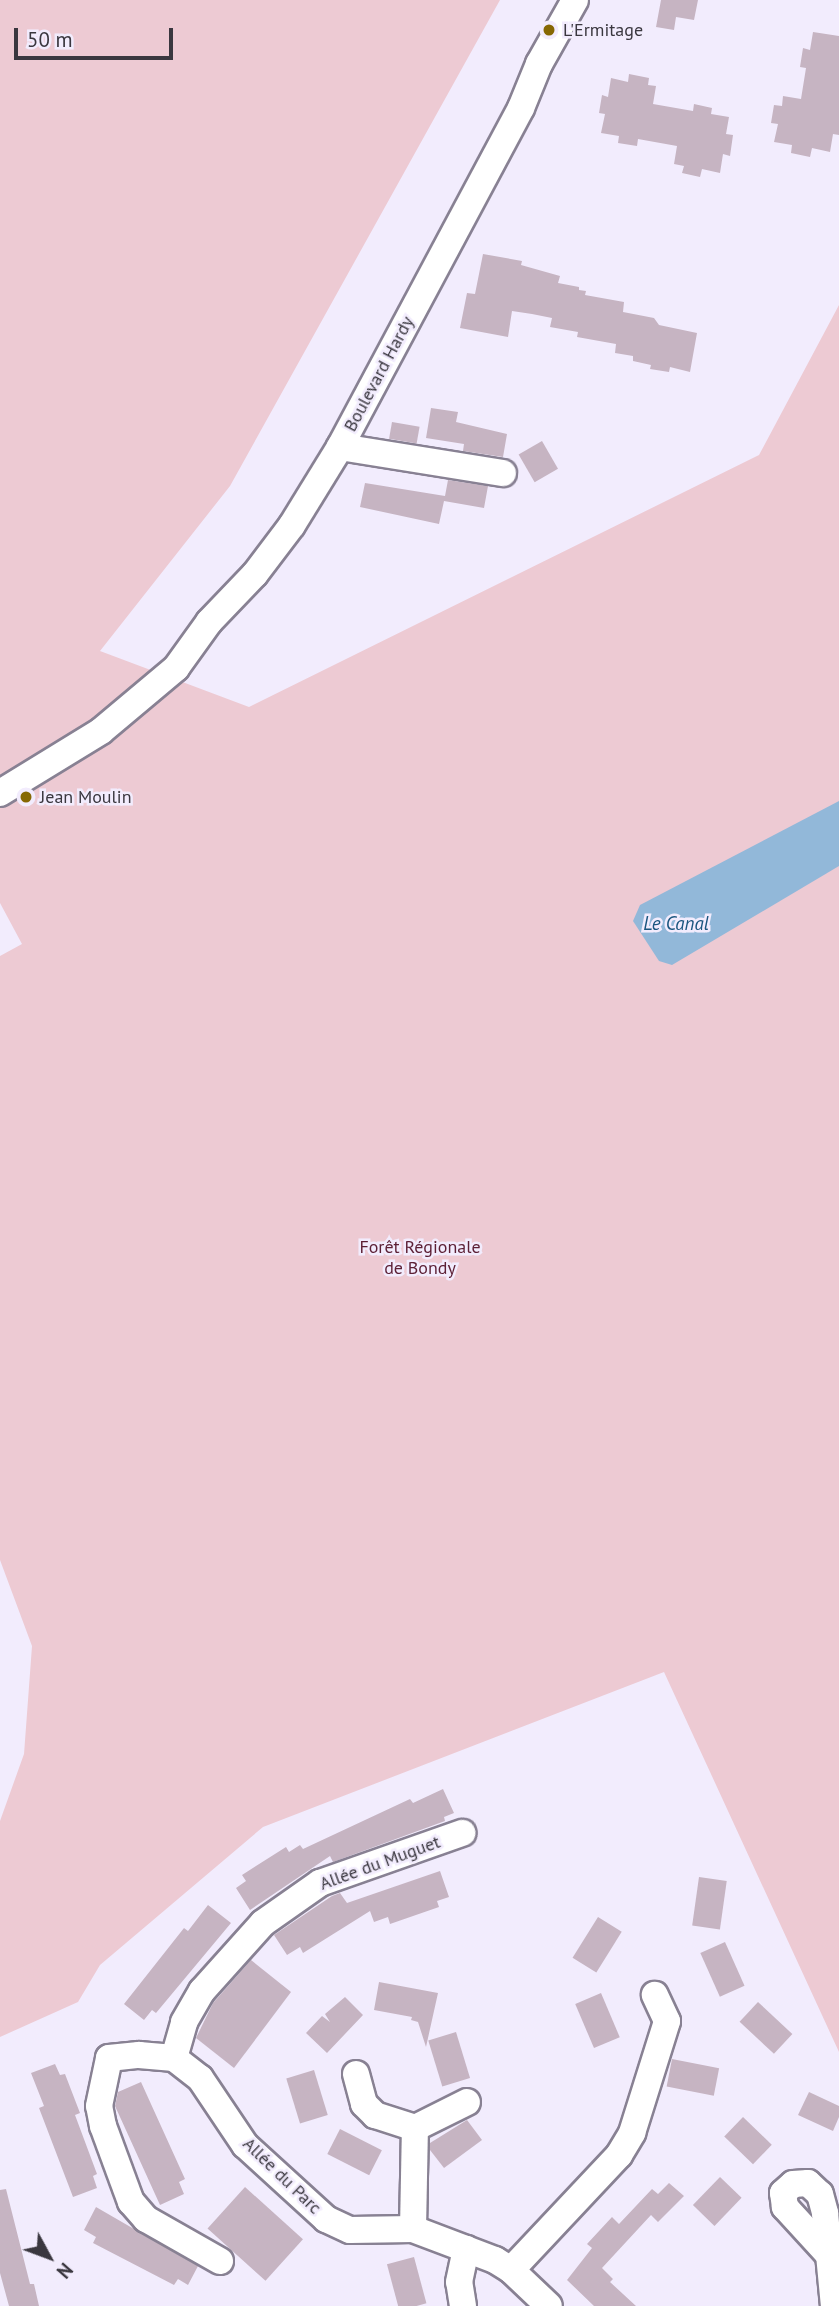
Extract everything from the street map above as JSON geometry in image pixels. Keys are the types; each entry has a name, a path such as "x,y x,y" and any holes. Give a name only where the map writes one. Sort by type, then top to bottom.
{"street":[{"name":"Boulevard Hardy","path":"0,793 74,746 95,720 144,679 191,634 209,622 255,574 292,525 340,447 521,108 539,64 575,0"},
{"name":"Boulevard Hardy","path":"521,108 552,68 589,0"},
{"path":"340,447 503,473"},
{"name":"Allée du Muguet","path":"174,2058 184,2022 202,1992 263,1923 320,1882 462,1833"},
{"path":"511,2270 619,2155 632,2133 667,2021 654,1995"},
{"path":"174,2058 139,2055 109,2058 99,2106 103,2126 131,2202 146,2219 220,2261"},
{"name":"Allée du Parc","path":"174,2058 200,2078 246,2145 326,2219 350,2230 414,2229 466,2249 511,2270 549,2306"},
{"path":"356,2074 364,2104 375,2115 415,2127 467,2102"},
{"path":"414,2229 415,2127"},
{"path":"463,2306 459,2282 466,2249"},
{"path":"828,2254 834,2306"}],"green space":[{"name":"Forêt Régionale de Bondy","path":"0,0 500,0 230,486 100,651 249,707 759,455 839,305 839,2052 664,1672 263,1827 100,1965 78,2002 0,2037 0,1821 24,1754 32,1646 0,1560 0,956 22,944 0,903"}],"water":[{"name":"Le Canal","path":"839,801 839,866 672,965 659,961 633,921 640,905"}],"building":[{"path":"661,0 698,0 694,20 676,17 674,30 656,27"},
{"path":"813,32 839,36 839,135 833,134 830,152 812,148 810,157 791,153 792,145 774,142 778,124 771,123 774,105 782,106 783,96 801,99 806,68 800,67 803,48 810,50"},
{"path":"629,74 649,78 648,85 656,86 653,104 693,111 694,104 712,108 711,114 729,117 726,134 733,135 730,156 723,154 720,173 702,169 700,177 682,173 684,166 674,164 677,146 638,139 637,146 618,143 619,136 601,133 605,114 599,113 602,95 608,97 611,78 628,82"},
{"path":"483,254 522,261 521,265 560,276 558,283 579,287 579,290 586,291 585,295 624,302 623,312 654,318 659,325 697,333 690,372 670,367 669,372 650,369 651,365 633,361 633,356 615,353 616,344 577,337 578,332 550,327 552,318 532,314 512,311 508,337 460,328 467,293 475,294"},
{"path":"431,408 458,412 456,422 507,434 503,457 463,451 464,444 426,438"},
{"path":"392,422 420,427 417,444 389,439"},
{"path":"542,441 558,469 535,482 519,454"},
{"path":"448,480 488,486 484,508 444,501 439,524 360,507 365,483 445,496"},
{"path":"443,1789 454,1813 444,1817 445,1821 333,1862 330,1856 250,1910 236,1888 246,1881 242,1875 286,1847 289,1852 300,1845 303,1849 410,1799 413,1803"},
{"path":"440,1871 449,1897 437,1901 439,1907 390,1924 388,1917 374,1922 370,1911 303,1953 300,1947 287,1955 274,1935 332,1896 340,1893 347,1903"},
{"path":"699,1877 727,1881 720,1929 692,1926"},
{"path":"208,1905 231,1923 156,2013 152,2010 144,2020 124,2004 184,1928 188,1931"},
{"path":"598,1917 622,1932 596,1973 573,1958"},
{"path":"725,1942 745,1986 720,1997 700,1953"},
{"path":"251,1960 291,1992 234,2068 196,2038 213,2003"},
{"path":"379,1982 438,1993 426,2047 418,2022 411,2020 412,2017 374,2010"},
{"path":"601,1993 620,2037 594,2048 575,2004"},
{"path":"345,1997 363,2015 327,2053 306,2033 322,2016 330,2022 325,2014"},
{"path":"758,2002 792,2034 774,2054 740,2022"},
{"path":"456,2032 470,2078 442,2086 428,2040"},
{"path":"672,2059 719,2068 714,2096 667,2086"},
{"path":"55,2064 60,2075 65,2074 80,2113 75,2115 97,2174 93,2176 97,2188 73,2197 39,2108 44,2106 31,2073"},
{"path":"314,2070 328,2115 300,2123 286,2078"},
{"path":"141,2082 185,2179 179,2182 184,2194 160,2205 115,2106 118,2092"},
{"path":"809,2092 839,2106 839,2117 833,2131 798,2115"},
{"path":"743,2117 772,2145 753,2164 724,2136"},
{"path":"467,2120 482,2140 444,2168 430,2150 430,2143"},
{"path":"340,2129 382,2150 369,2175 327,2154"},
{"path":"720,2177 742,2198 714,2226 693,2205"},
{"path":"669,2183 684,2196 658,2222 651,2215 602,2268 613,2279 610,2282 636,2306 594,2306 567,2280 592,2248 587,2244 612,2217 619,2224 652,2189 658,2194"},
{"path":"245,2187 303,2239 265,2281 208,2229"},
{"path":"6,2189 30,2284 34,2284 39,2306 9,2306 0,2273 0,2190"},
{"path":"96,2207 198,2266 188,2285 178,2279 174,2285 93,2243 96,2237 84,2230"},
{"path":"414,2257 426,2303 398,2306 387,2264"}],"place":[{"name":"L'Ermitage","path":"549,30"},
{"name":"Jean Moulin","path":"26,797"}]}
